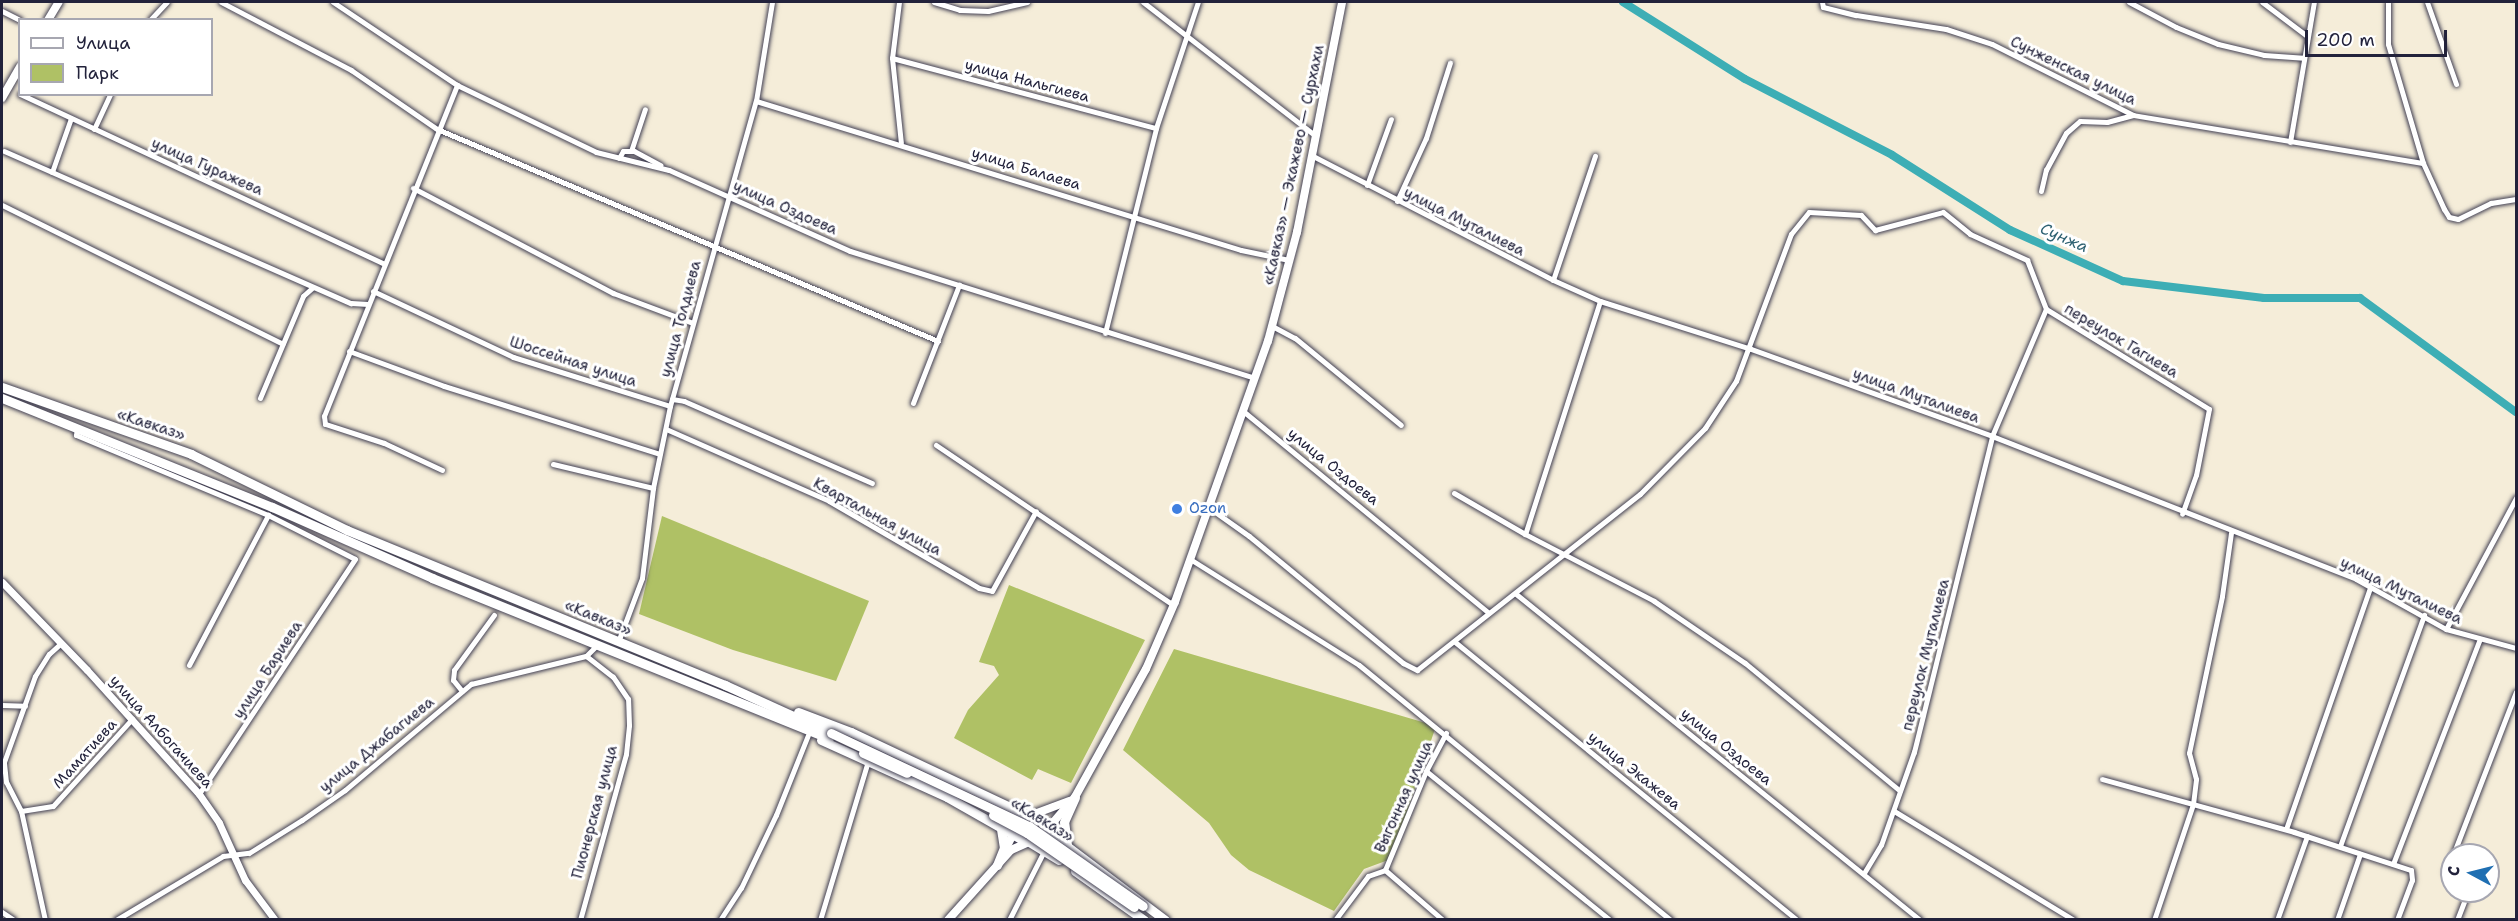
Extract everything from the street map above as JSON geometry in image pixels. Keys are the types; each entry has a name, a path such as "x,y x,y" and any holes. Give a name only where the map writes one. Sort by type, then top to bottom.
{"highway":[{"name":"«Кавказ»","path":"2,387 19,399 77,427 272,507 432,578 831,736"},
{"name":"«Кавказ»","path":"2,398 19,399 191,454 347,530 759,699 1027,833 1144,914"},
{"path":"759,699 851,732 1029,816"},
{"name":"«Кавказ»","path":"746,703 808,735 947,797 1022,837 1144,914 1163,920"},
{"path":"1067,845 1064,822 1075,797"},
{"path":"1040,820 1067,845 1163,920"},
{"path":"997,865 1004,848 1002,828"}],"main road":[{"path":"49,18 58,2"},
{"name":"«Кавказ» — Экажево — Сурхахи","path":"1041,836 1075,797 1146,669 1190,559 1272,327 1316,136 1341,2"},
{"path":"2,98 18,70"},
{"path":"1029,816 1051,811 1075,797"},
{"path":"948,920 1022,837 1041,836 1040,820 1029,816"},
{"path":"997,865 1022,837 1029,816"}],"street":[{"path":"159,2 167,3"},
{"path":"221,2 351,70 437,129 938,341"},
{"name":"улица Оздоева","path":"333,2 457,85 596,152 669,170 850,251 1105,333 1255,378"},
{"name":"улица Толдиева","path":"618,642 642,578 652,488 671,403 713,244 756,101 772,2"},
{"path":"899,2 892,58 901,143"},
{"path":"934,2 960,10 988,11 1027,2"},
{"path":"1143,2 1316,136"},
{"path":"1105,333 1156,128 1198,2"},
{"path":"2129,2 2176,27 2218,44 2264,55 2303,58"},
{"path":"2262,2 2307,36"},
{"path":"2290,142 2314,2"},
{"path":"2388,2 2388,44 2423,163 2449,217 2458,219 2491,203 2517,199"},
{"path":"2427,2 2456,84"},
{"path":"152,18 167,3"},
{"name":"Сунженская улица","path":"1822,4 1946,29 1992,44 2133,115 2423,163"},
{"path":"2,11 18,19"},
{"name":"улица Нальгиева","path":"892,58 1156,128"},
{"path":"1397,201 1426,138 1450,63"},
{"path":"442,470 384,443 325,424 324,416 413,188 457,85"},
{"name":"улица Гуражева","path":"7,88 18,93"},
{"name":"улица Гуражева","path":"24,96 383,263"},
{"path":"94,129 109,96"},
{"name":"улица Балаева","path":"756,101 1133,214 1241,250 1289,261"},
{"path":"631,151 645,109"},
{"path":"2041,191 2046,170 2066,133 2080,121 2107,122 2133,115"},
{"path":"52,172 71,118"},
{"path":"1367,185 1391,119"},
{"path":"4,151 351,303 368,304"},
{"path":"619,158 623,151 631,151 669,170"},
{"name":"улица Муталиева","path":"1311,155 1552,280 1600,301 1751,349 1992,436 2370,588 2424,615 2446,629 2517,648"},
{"path":"1552,280 1596,156"},
{"path":"413,188 613,293 693,323"},
{"path":"2,205 283,344"},
{"path":"1208,507 1249,536 1403,663 1417,670 1640,494 1705,428 1736,381 1751,349 1791,234 1809,212 1861,215 1875,230 1943,212 1970,234 2027,260 2046,309"},
{"path":"913,403 959,285"},
{"path":"260,398 303,296 313,287"},
{"name":"Шоссейная улица","path":"373,291 513,357 671,403 684,401 872,483"},
{"path":"1525,534 1600,301"},
{"name":"переулок Гагиева","path":"1992,436 2046,309 2209,409 2196,475 2182,513"},
{"path":"1272,327 1294,338 1401,425"},
{"path":"350,351 455,390 660,454"},
{"name":"улица Оздоева","path":"1243,411 1489,613"},
{"path":"77,427 76,435 268,514 189,665"},
{"name":"Квартальная улица","path":"666,429 829,501 992,591 1036,511"},
{"name":"переулок Муталиева","path":"1864,873 1894,811 1899,790 1914,752 1992,436"},
{"path":"936,445 1173,605"},
{"path":"553,464 652,488"},
{"path":"1454,493 1525,534 1654,601 1745,663 1899,790"},
{"path":"2446,629 2517,498"},
{"name":"улица Бариева","path":"199,794 355,559 268,514"},
{"path":"2154,920 2193,804 2196,779 2190,753 2222,597 2231,533"},
{"path":"1190,559 1359,665 1671,920"},
{"name":"улица Албогачиева","path":"2,582 199,794 234,853 245,880 275,920"},
{"path":"2286,829 2370,588"},
{"name":"улица Оздоева","path":"1516,594 1920,920"},
{"path":"462,691 453,680 454,670 494,615"},
{"path":"2340,846 2424,615"},
{"path":"2393,864 2480,639"},
{"name":"улица Экажева","path":"1455,642 1797,920"},
{"path":"45,920 21,811 8,787 4,762 35,676 48,654 60,644"},
{"path":"586,656 598,644"},
{"name":"улица Джабагиева","path":"116,920 223,856 249,853 345,790 471,684 514,671 586,656"},
{"name":"Пионерская улица","path":"580,920 626,754 629,726 628,699 613,676 586,656"},
{"path":"2458,843 2517,692"},
{"path":"2,705 25,706"},
{"name":"Маматиева","path":"21,811 53,806 132,720"},
{"name":"Выгонная улица","path":"1335,920 1368,876 1385,870 1426,771 1446,734"},
{"path":"720,920 741,888 771,825 808,735"},
{"path":"820,920 868,761"},
{"path":"1426,771 1610,920"},
{"path":"2102,779 2286,829 2410,870 2412,880 2397,920"},
{"path":"2,789 8,787"},
{"path":"1894,811 2074,920"},
{"path":"2277,920 2307,836"},
{"path":"1009,920 1044,851"},
{"path":"2337,920 2360,854"},
{"path":"1385,870 1443,920"},
{"path":"2457,920 2463,903"},
{"path":"2,912 14,920"}],"green space":[{"path":"662,516 869,601 836,681 733,650 639,614"},
{"path":"1009,585 1145,640 1071,783 1038,769 1032,780 954,738 968,710 999,675 994,666 979,662"},
{"path":"1174,649 1436,726 1391,859 1364,869 1334,911 1249,870 1231,855 1209,823 1123,750"}],"waterway":[{"name":"Сунжа","path":"1623,2 1745,79 1892,155 2010,230 2123,281 2264,298 2360,298 2516,412"}],"place":[{"name":"Ozon","path":"1177,509"}]}
